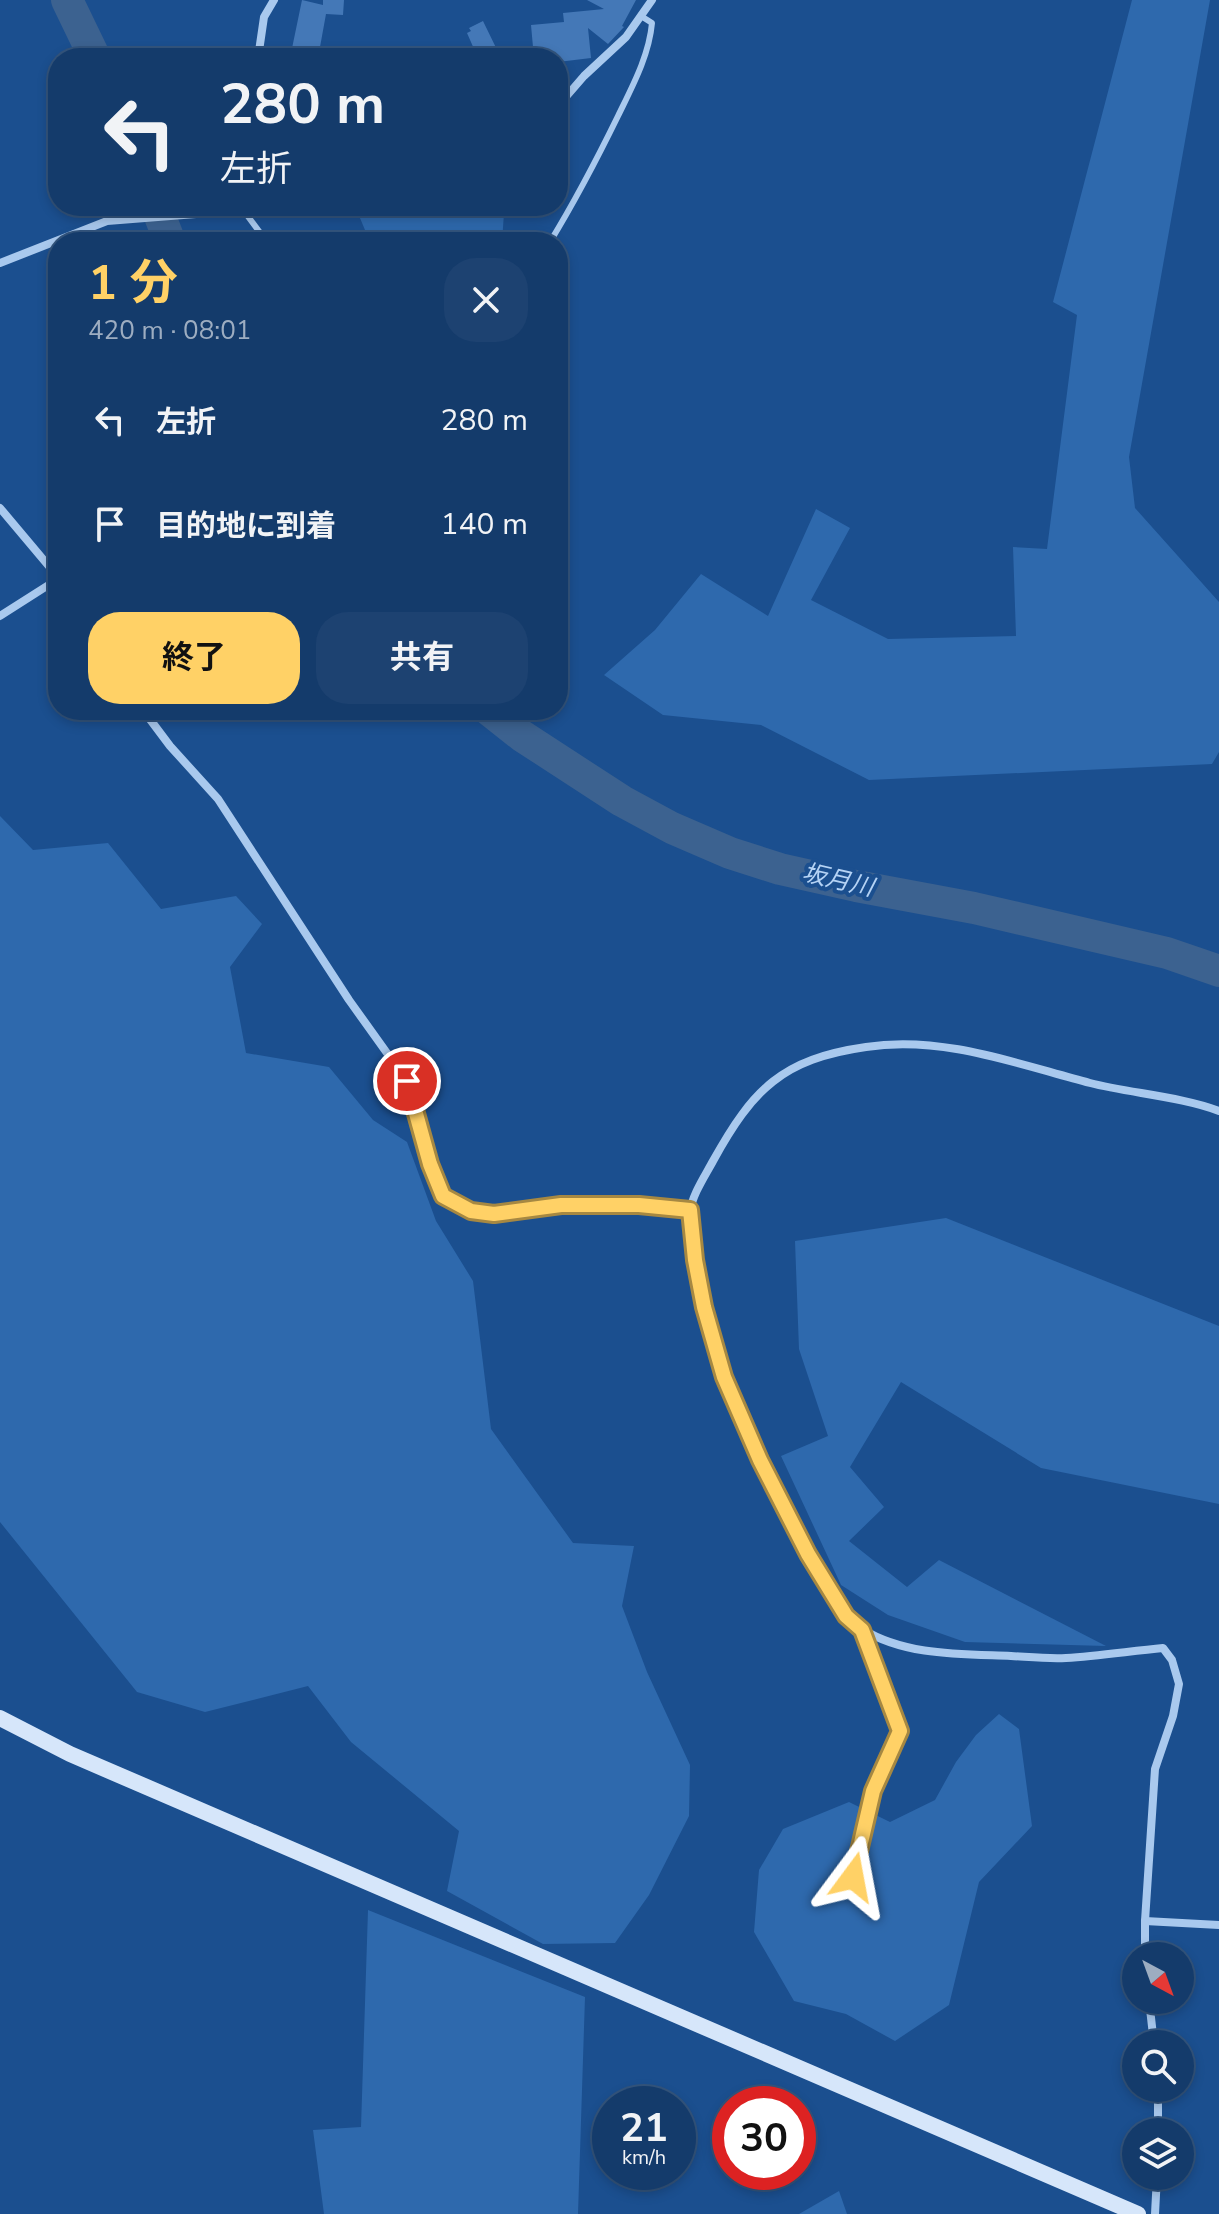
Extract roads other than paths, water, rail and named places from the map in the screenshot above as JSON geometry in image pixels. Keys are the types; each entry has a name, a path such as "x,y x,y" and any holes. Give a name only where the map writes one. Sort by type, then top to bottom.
{"street":[{"path":"259,48 264,17 274,0"},
{"path":"568,94 626,37 652,0"},
{"path":"79,232 107,221 171,216"},
{"path":"0,263 48,244"},
{"path":"0,508 48,566"},
{"path":"0,616 48,585"},
{"path":"150,720 218,799 349,1000 407,1081 430,1164 443,1196 471,1211 494,1214 561,1205 639,1205 690,1210"},
{"path":"1145,1942 1155,1769 1173,1716 1179,1684 1172,1660 1163,1648 1064,1659 949,1653 908,1647 862,1630 846,1616 808,1554 760,1460 724,1377 702,1296 690,1210 731,1130 774,1078 807,1059 868,1046 927,1045 982,1053 1093,1084 1219,1111"},
{"path":"853,1877 873,1791 900,1731 862,1630"},
{"path":"0,1718 70,1754 1138,2214"},
{"path":"1145,1921 1219,1925"},
{"path":"1155,2214 1156,2190"}],"lane":[{"path":"568,212 632,87 650,40 652,23 641,16"}],"waterway":[{"name":"坂月川","path":"67,0 90,48"},
{"name":"坂月川","path":"160,216 166,232"},
{"name":"坂月川","path":"502,720 622,801 672,828 730,853 780,869 974,908 1167,953 1219,971"}]}
